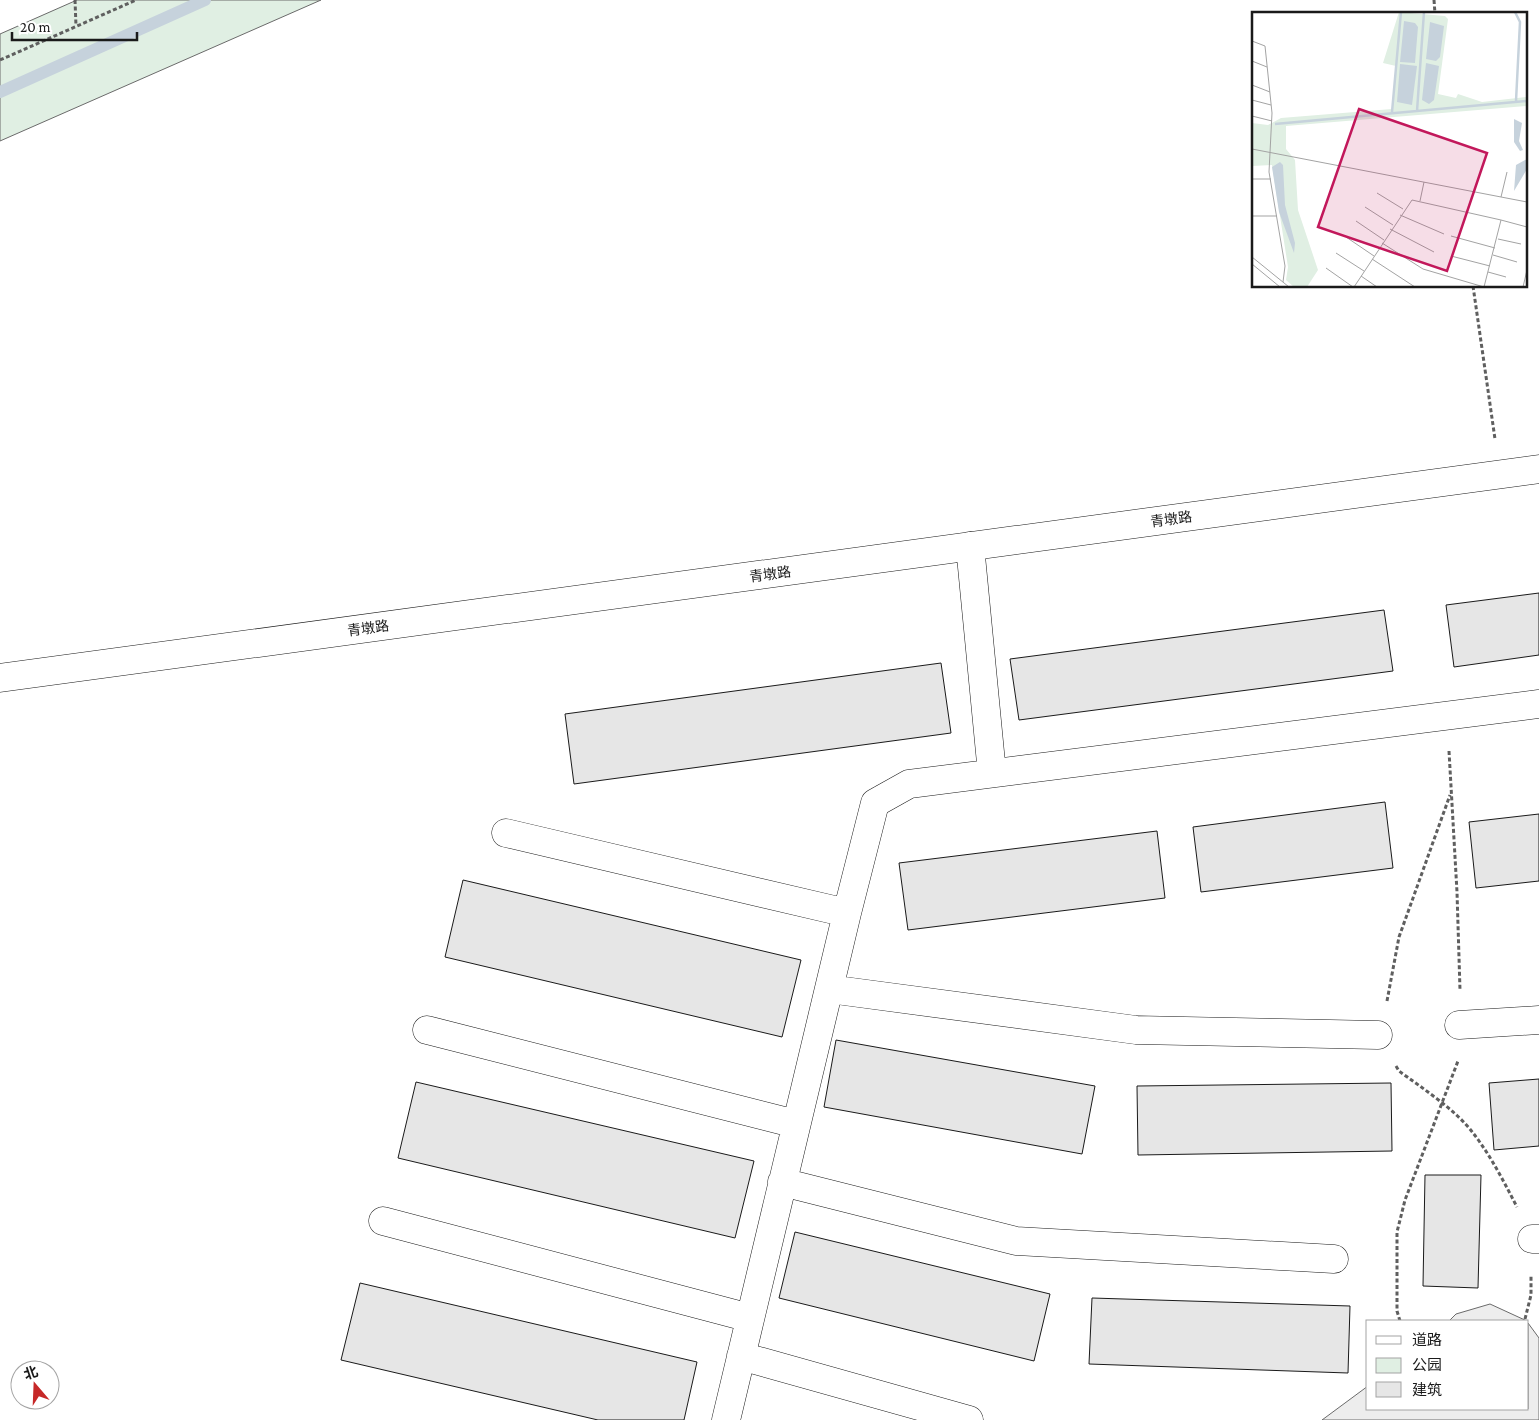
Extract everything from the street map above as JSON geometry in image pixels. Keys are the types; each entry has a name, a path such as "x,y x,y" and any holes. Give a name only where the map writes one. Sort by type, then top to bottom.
{"street":[{"name":"青墩路","path":"0,678 1539,469"},
{"path":"970,546 992,774"},
{"path":"726,1420 875,803 909,784 1539,704"},
{"path":"506,833 847,914"},
{"path":"829,989 1136,1030 1378,1035"},
{"path":"1459,1025 1539,1020"},
{"path":"427,1030 796,1124"},
{"path":"782,1182 1016,1241 1334,1259"},
{"path":"383,1222 750,1318"},
{"path":"741,1356 969,1420"}],"path":[{"path":"75,0 76,26"},
{"path":"0,60 136,0"},
{"path":"1473,288 1500,474"}],"green space":[{"path":"77,0 321,0 0,141 0,34"}],"shaded area":[{"path":"1490,1304 1525,1320 1450,1320 1456,1314"},
{"path":"1529,1324 1539,1338 1539,1420 1322,1420 1366,1387 1366,1410 1529,1410"}],"building":[{"path":"1539,593 1539,655 1454,667 1446,605"},
{"path":"1384,610 1393,671 1019,720 1010,659"},
{"path":"941,663 951,733 574,784 565,714"},
{"path":"1385,802 1393,868 1201,892 1193,827"},
{"path":"1539,814 1539,881 1476,888 1469,822"},
{"path":"1157,831 1165,898 908,930 899,863"},
{"path":"463,880 801,960 782,1037 445,957"},
{"path":"836,1040 1095,1086 1082,1154 824,1107"},
{"path":"1539,1079 1539,1146 1494,1150 1489,1083"},
{"path":"416,1082 754,1161 735,1238 398,1158"},
{"path":"1391,1083 1392,1151 1138,1155 1137,1086"},
{"path":"1425,1175 1481,1175 1478,1288 1423,1286"},
{"path":"795,1232 1050,1294 1034,1361 779,1298"},
{"path":"360,1283 697,1362 684,1420 598,1420 341,1360"},
{"path":"1092,1298 1350,1306 1348,1373 1089,1364"}],"waterway":[{"path":"0,92 205,0"}]}
